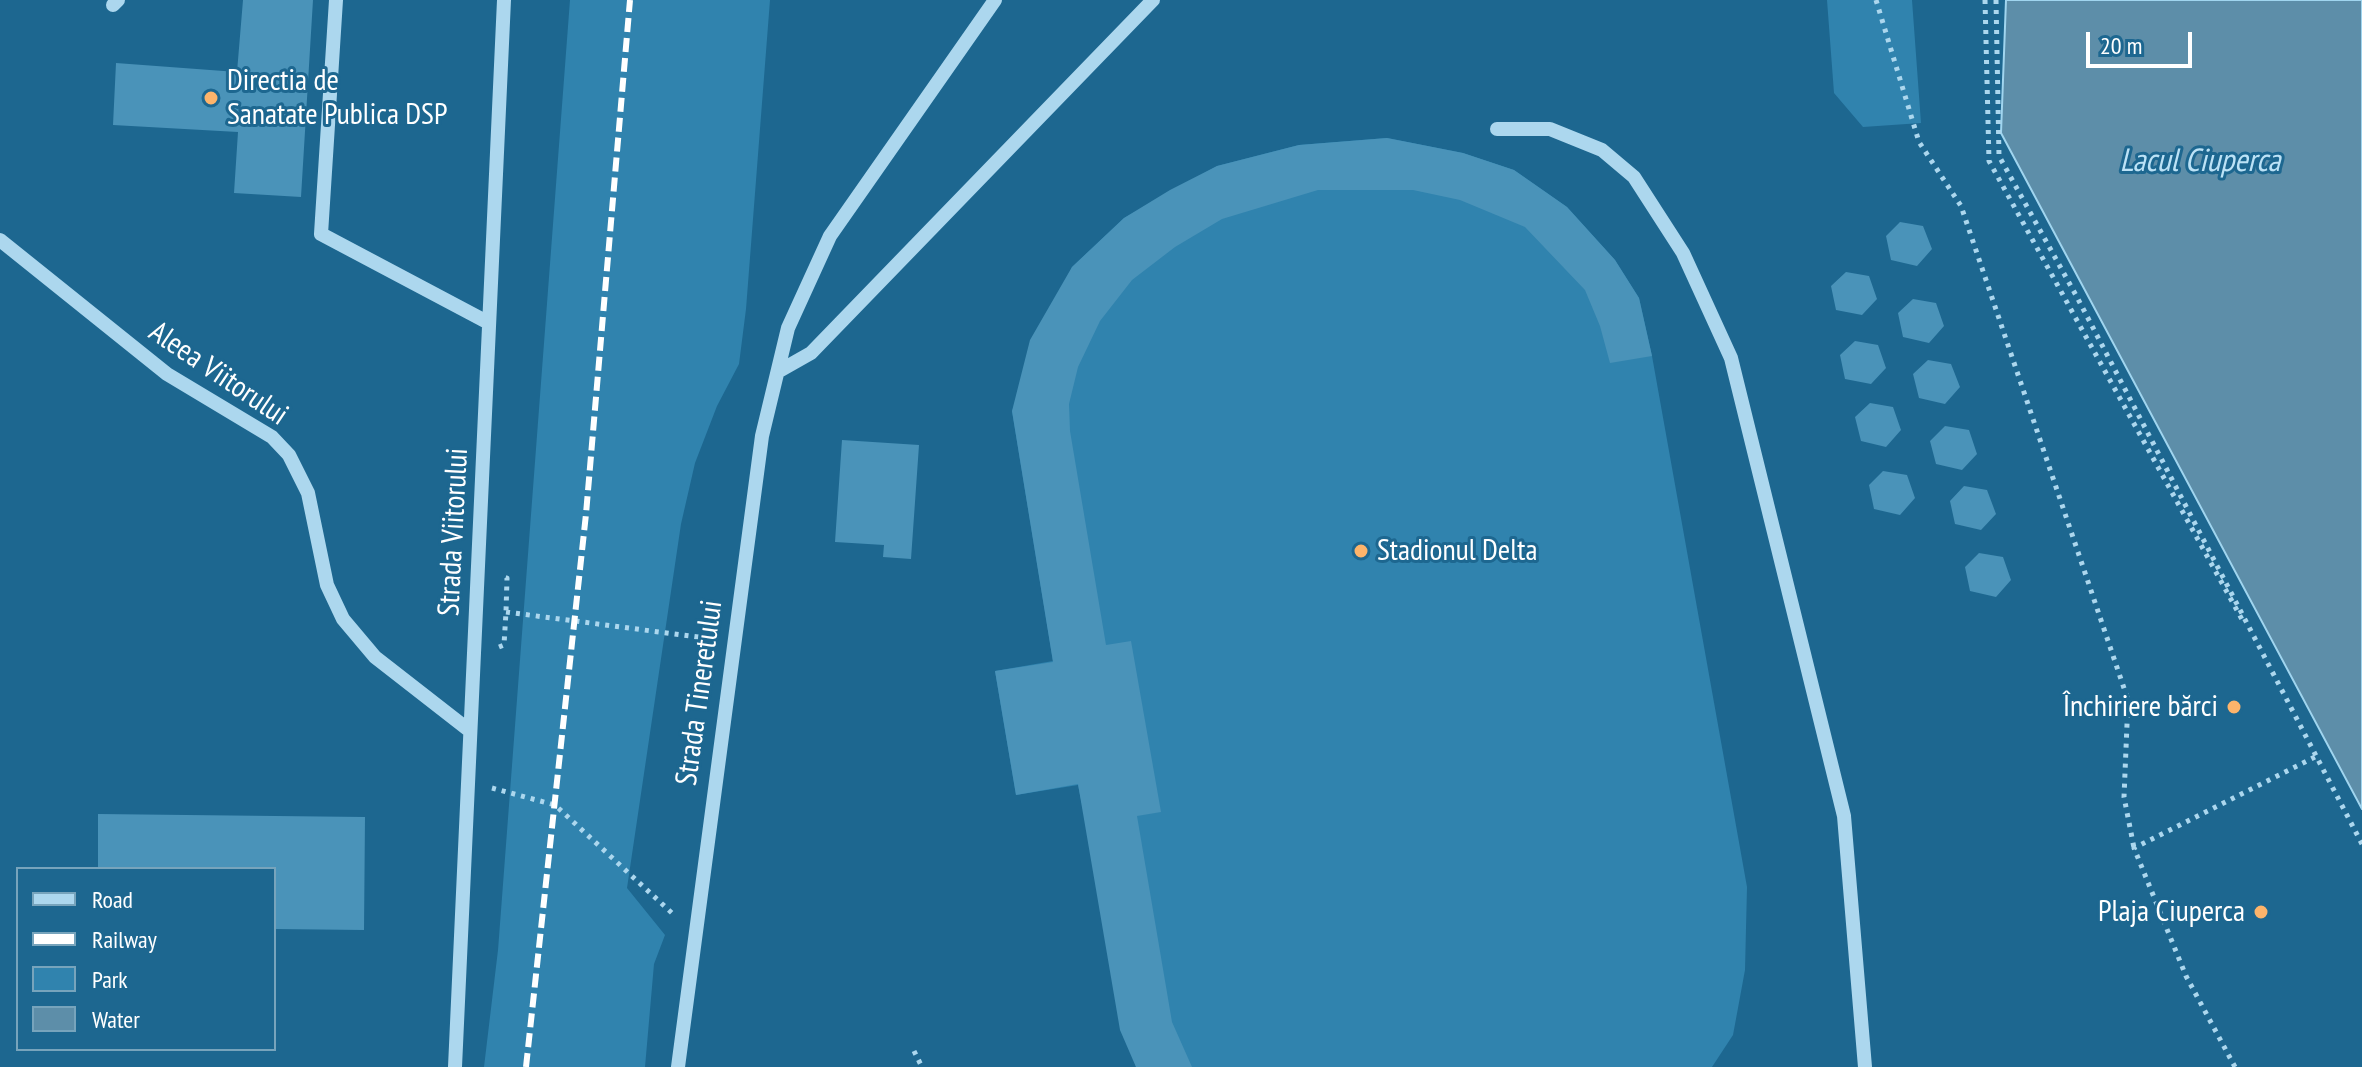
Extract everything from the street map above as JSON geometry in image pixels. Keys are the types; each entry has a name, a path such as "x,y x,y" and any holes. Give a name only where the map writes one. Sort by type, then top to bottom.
{"street":[{"path":"336,0 321,234 489,323"},
{"name":"Strada Viitorului","path":"455,1067 504,0"},
{"name":"Strada Tineretului","path":"678,1067 762,436 781,370 788,328 830,236 995,0"},
{"path":"781,370 811,353 1153,0"},
{"path":"1497,129 1550,129 1602,150 1634,177 1683,253 1731,358 1844,816 1865,1067"},
{"name":"Aleea Viitorului","path":"0,240 167,374 272,437 289,455 308,493 327,585 343,619 375,657 470,731"}],"path":[{"path":"1876,0 1919,142 1961,206 2128,700 2124,797 2134,848 2186,976 2235,1067"},
{"path":"1985,0 1989,161 2317,756"},
{"path":"1996,0 1999,156 2078,299 2362,844"},
{"path":"506,612 734,642"},
{"path":"2134,848 2317,756"},
{"path":"468,782 555,805 694,932"},
{"path":"914,1051 922,1067"}],"green space":[{"path":"570,0 770,0 746,309 739,364 717,406 695,463 681,524 627,888 665,935 654,964 645,1067 484,1067 498,950"},
{"path":"1827,0 1912,0 1921,123 1863,127 1834,93"},
{"name":"Stadionul Delta","path":"1387,138 1463,153 1514,170 1567,207 1615,260 1639,298 1747,887 1745,970 1733,1035 1712,1067 1136,1067 1078,785 1016,795 995,671 1053,661 1012,411 1072,267 1124,218 1217,166 1299,145"}],"water":[{"name":"Lacul Ciuperca","path":"2006,0 2362,0 2362,809 2001,133"}],"building":[{"name":"Directia de Sanatate Publica DSP","path":"243,0 313,0 301,197 234,193 238,132 113,125 116,63 237,72"},
{"path":"1387,138 1463,153 1514,170 1567,207 1615,260 1639,298 1652,356 1610,363 1600,326 1585,290 1525,227 1460,200 1413,190 1318,190 1222,219 1175,247 1132,280 1100,321 1078,367 1069,404 1070,431 1106,645 1131,641 1161,812 1137,816 1172,1022 1192,1067 1136,1067 1120,1030 1078,784 1016,795 995,671 1053,662 1012,411 1030,340 1072,267 1124,218 1170,190 1217,166 1299,145"},
{"path":"1900,222 1923,226 1932,249 1917,266 1891,260 1886,236"},
{"path":"1846,272 1869,276 1877,299 1862,315 1836,310 1831,286"},
{"path":"1913,299 1936,303 1944,326 1929,343 1903,337 1898,313"},
{"path":"1855,341 1878,345 1886,368 1871,384 1845,379 1840,355"},
{"path":"1928,360 1951,364 1960,387 1945,404 1919,398 1913,374"},
{"path":"1870,403 1893,407 1901,430 1886,447 1861,441 1855,417"},
{"path":"1945,426 1969,430 1977,454 1962,470 1936,464 1930,441"},
{"path":"842,440 919,445 911,559 883,557 884,545 835,542"},
{"path":"1883,471 1907,475 1915,498 1900,515 1874,509 1869,485"},
{"path":"1964,486 1987,490 1996,514 1981,530 1955,524 1950,501"},
{"path":"1979,553 2003,557 2011,580 1996,597 1970,591 1965,567"},
{"path":"98,814 365,817 364,930 276,929 276,867 98,867"}],"railway":[{"path":"526,1067 586,514 630,0"}],"place":[{"name":"Directia de Sanatate Publica DSP","path":"211,98"},
{"name":"Stadionul Delta","path":"1361,551"},
{"name":"Închiriere bărci","path":"2234,707"},
{"name":"Plaja Ciuperca","path":"2261,912"}]}
